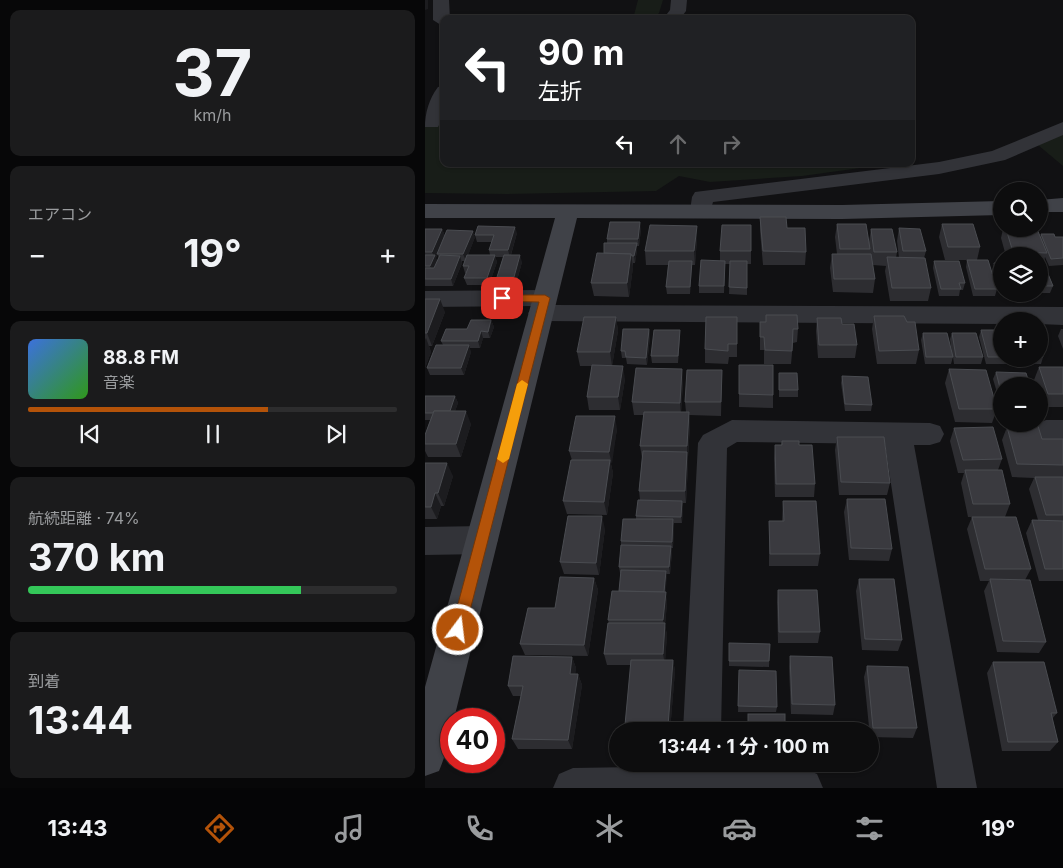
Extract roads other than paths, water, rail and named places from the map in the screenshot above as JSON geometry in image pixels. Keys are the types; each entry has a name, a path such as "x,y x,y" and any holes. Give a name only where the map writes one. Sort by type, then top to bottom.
{"street":[{"path":"441,0 441,15"},
{"path":"674,15 678,11 679,0"},
{"path":"433,123 440,103"},
{"path":"701,211 703,197 939,168 998,156 1063,128"},
{"path":"1048,206 1063,205"},
{"path":"425,211 900,211 993,208"},
{"path":"425,756 568,212"},
{"path":"425,299 543,305 1063,316"},
{"path":"702,722 713,443 732,431 914,434 957,788"},
{"path":"425,541 482,540"},
{"path":"573,788 700,775 803,788"}]}
